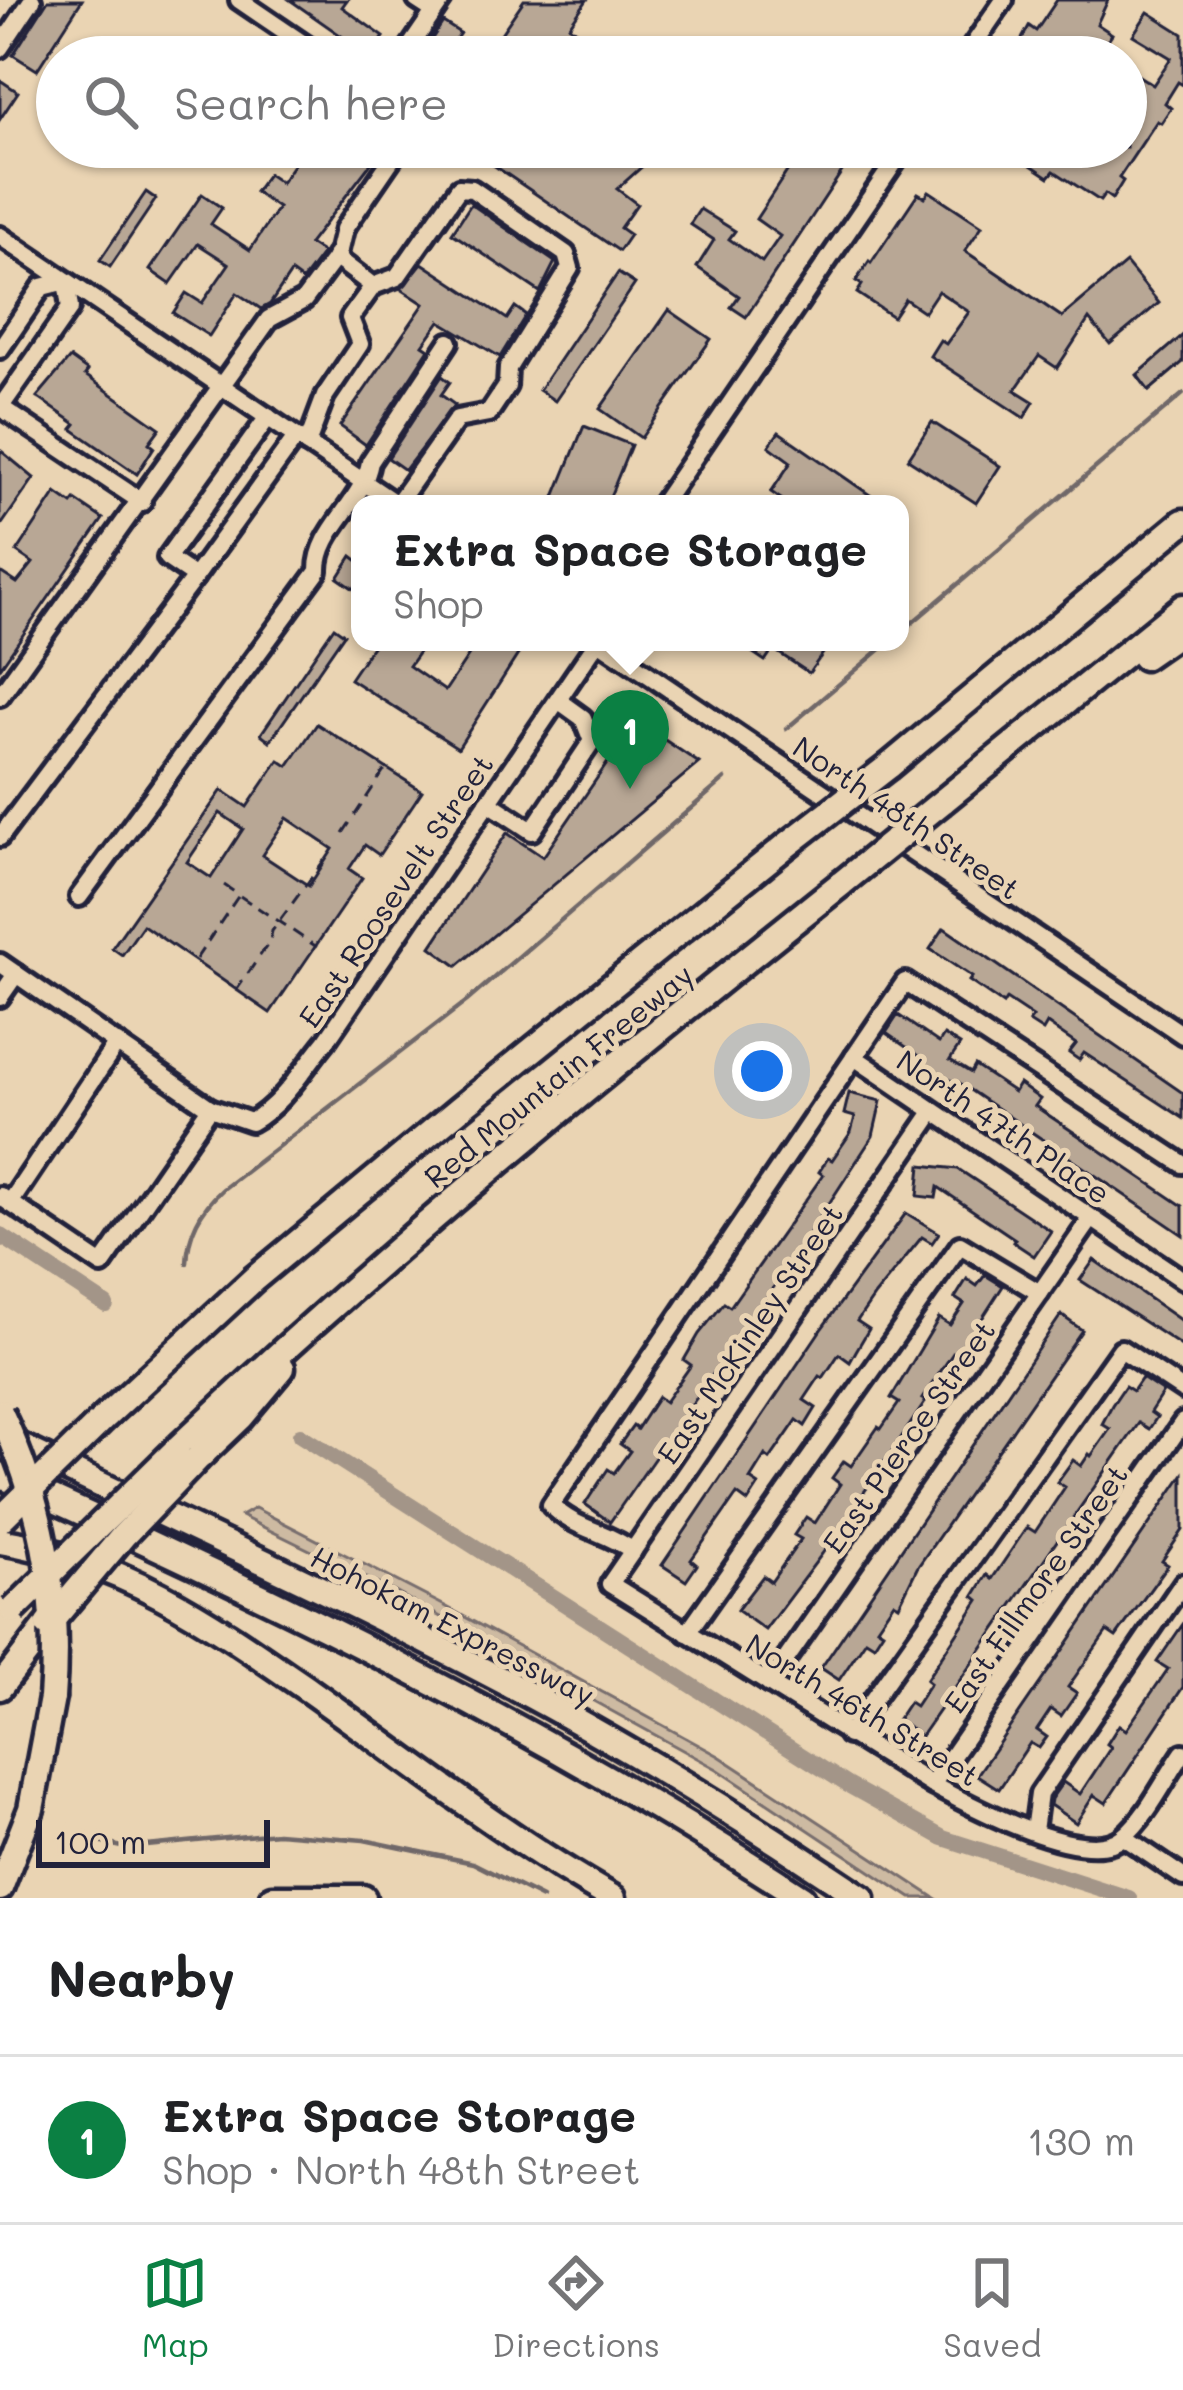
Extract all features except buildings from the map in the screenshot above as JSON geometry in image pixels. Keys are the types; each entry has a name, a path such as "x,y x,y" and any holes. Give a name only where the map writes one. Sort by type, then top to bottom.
{"highway":[{"name":"Red Mountain Freeway","path":"0,1520 272,1264 1183,522"},
{"name":"Red Mountain Freeway","path":"187,1454 241,1417 340,1298 528,1136 1183,607"},
{"path":"942,802 1183,630"},
{"path":"0,1412 30,1486 46,1554 54,1624 52,1698 35,1795 0,1888"},
{"path":"0,1501 106,1416"},
{"name":"Hohokam Expressway","path":"0,1437 506,1682 685,1785 862,1898"},
{"path":"7,1617 187,1454"},
{"path":"0,1687 187,1454"},
{"name":"Hohokam Expressway","path":"0,1475 469,1700 668,1813 802,1898"},
{"path":"0,1541 105,1568 186,1606 543,1855 613,1898"},
{"path":"273,1898 363,1898"}],"street":[{"path":"0,48 32,0"},
{"path":"239,0 292,36"},
{"path":"417,0 438,6 417,36"},
{"path":"979,36 1004,0"},
{"path":"0,696 269,319 304,300 335,257 344,229 386,168"},
{"path":"668,495 891,168"},
{"path":"0,837 302,440 359,344 350,318 374,286 397,277 459,188 472,189 566,254 570,268 508,368 507,386 489,413 457,419 402,495"},
{"path":"0,236 382,495"},
{"path":"335,257 374,286"},
{"path":"0,349 42,287 66,280"},
{"path":"66,280 70,308 0,407 142,502"},
{"path":"358,495 370,462 449,342"},
{"path":"195,577 167,558 268,417"},
{"path":"79,897 318,571 318,554 351,506"},
{"name":"East Roosevelt Street","path":"211,1108 250,1122 282,1097 326,1041 593,651"},
{"name":"North 48th Street","path":"612,651 1183,1035"},
{"path":"488,802 532,831 543,815 592,741 583,718 558,700"},
{"path":"0,963 117,1043 211,1108 102,1265 5,1200 117,1043"},
{"path":"0,997 16,974"},
{"path":"633,1551 617,1539 566,1521 551,1505 905,982 1183,1164"},
{"name":"North 47th Place","path":"854,1057 1183,1280"},
{"name":"East McKinley Street","path":"610,1584 933,1112"},
{"name":"East Pierce Street","path":"769,1684 1091,1219"},
{"path":"687,1633 960,1245 1040,1293"},
{"path":"848,1735 1121,1349 1183,1390"},
{"name":"East Fillmore Street","path":"932,1785 1183,1422"},
{"path":"1034,1832 1040,1794 1183,1583"},
{"name":"North 46th Street","path":"610,1584 848,1735 984,1813 1034,1832 1102,1846 1124,1837"},
{"path":"1183,1753 1124,1837 1183,1877"}],"path":[{"path":"343,833 386,768"},
{"path":"236,991 328,855"},
{"path":"224,885 317,947"},
{"path":"196,959 239,896"}],"shaded area":[{"path":"255,1508 719,1756 935,1898 911,1898 717,1769 397,1593 241,1516"}],"waterway":[{"path":"909,625 1183,394"},
{"path":"786,729 878,651"},
{"path":"187,1263 197,1223 223,1189 467,1001 725,779"},
{"path":"0,1235 106,1305"},
{"path":"300,1435 848,1785 943,1838 1129,1898"},
{"path":"94,1841 127,1848 277,1833 364,1840 473,1863 542,1898"}],"place":[{"name":"Extra Space Storage","path":"630,789"}]}
